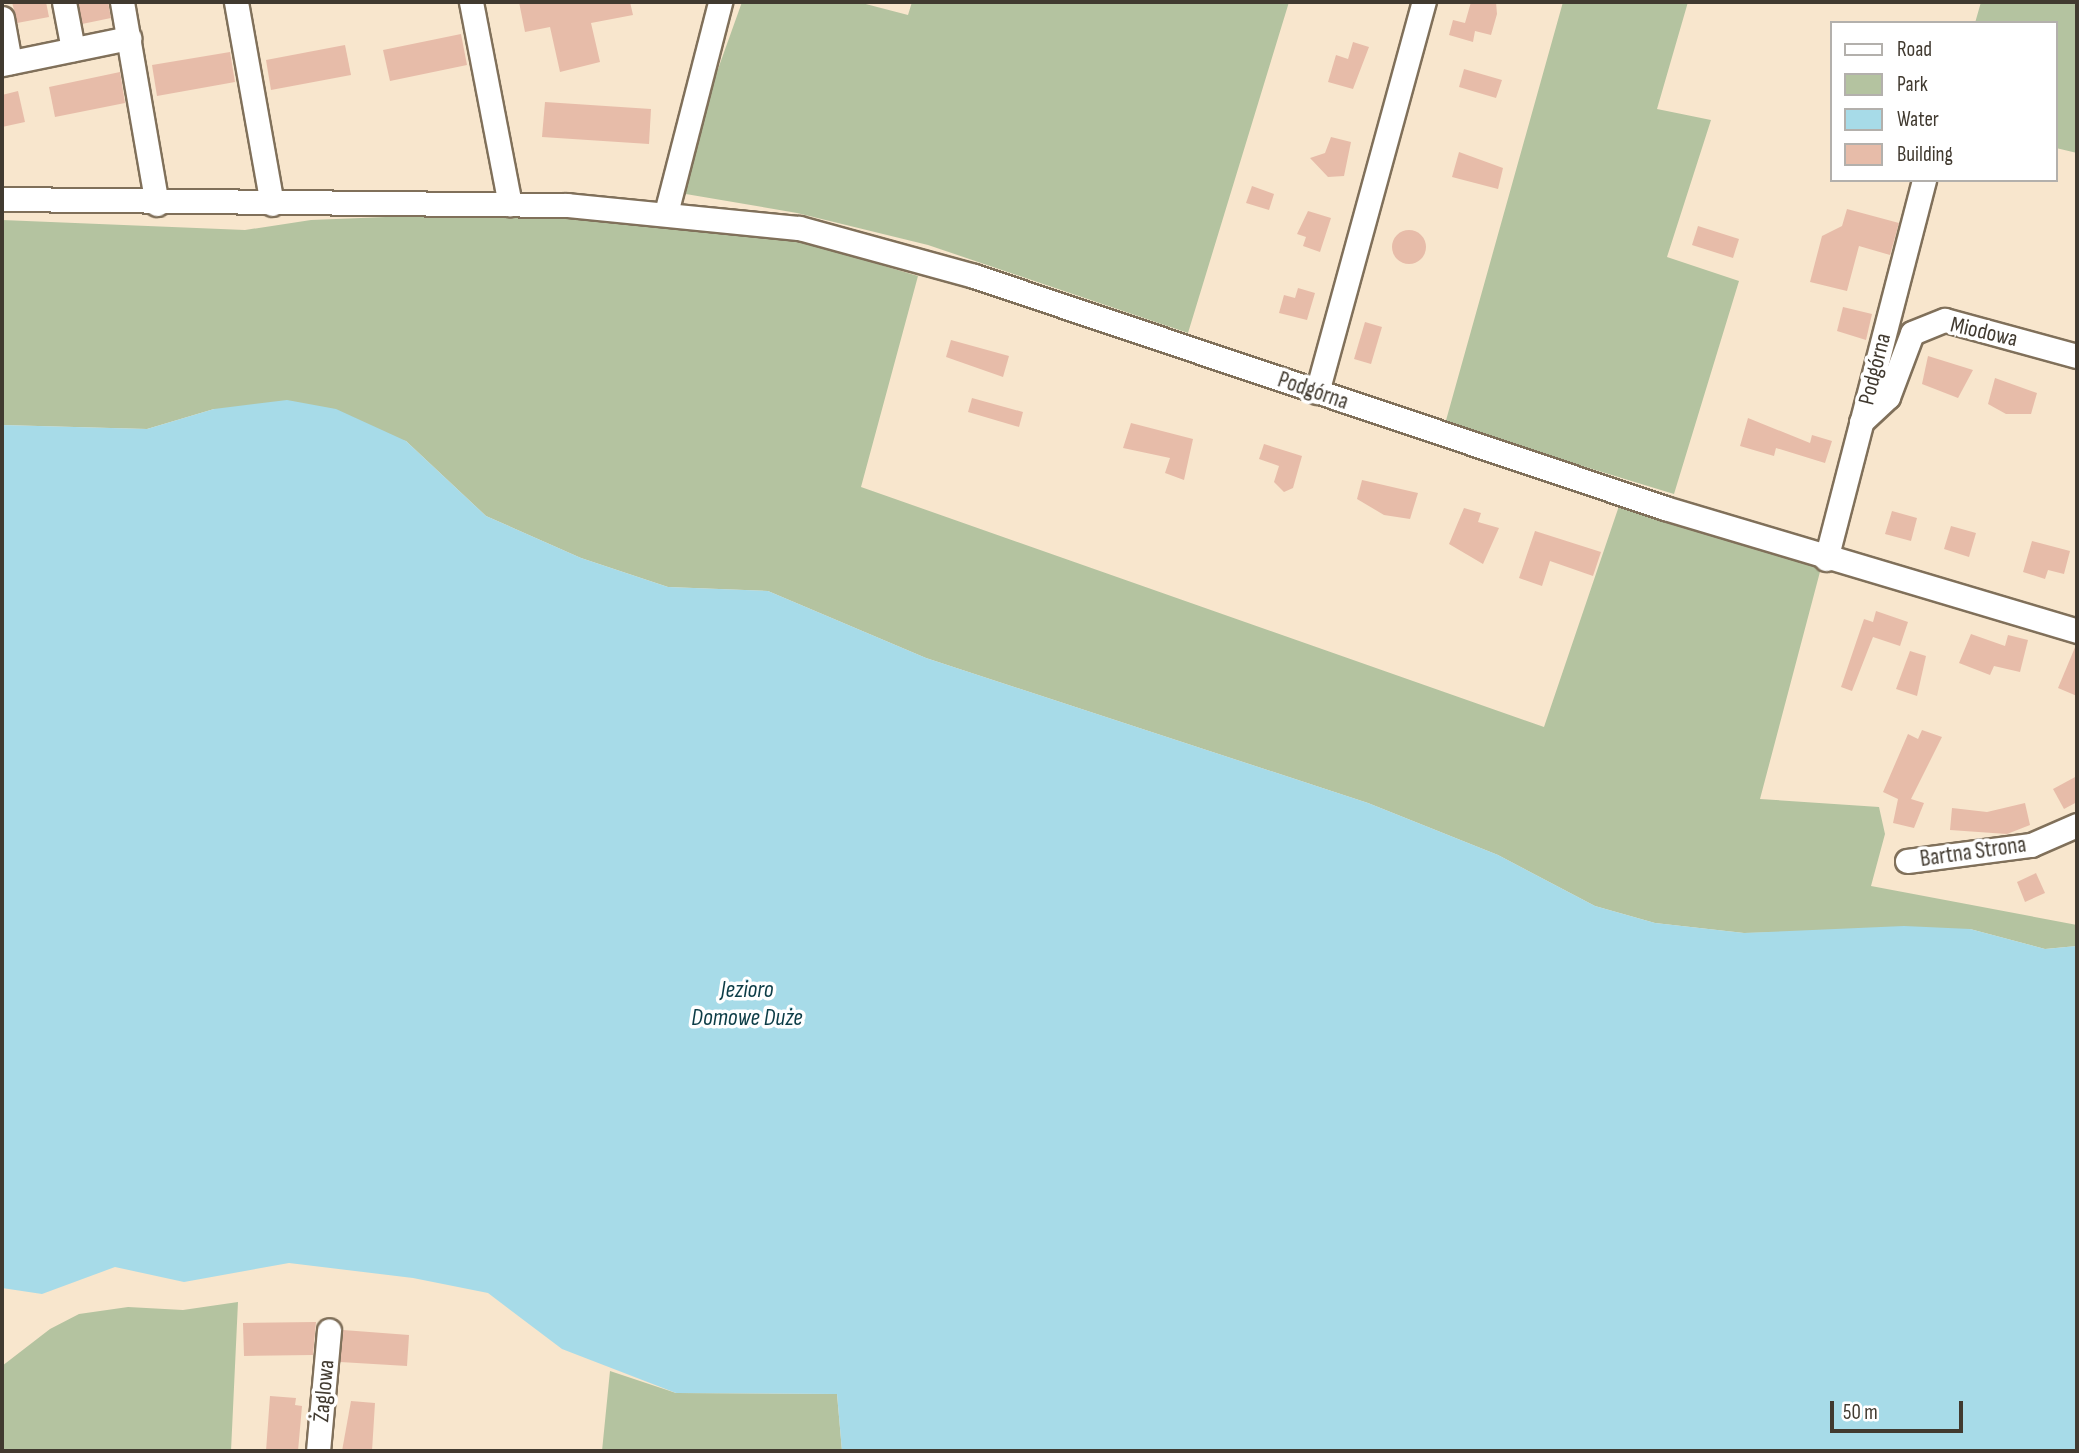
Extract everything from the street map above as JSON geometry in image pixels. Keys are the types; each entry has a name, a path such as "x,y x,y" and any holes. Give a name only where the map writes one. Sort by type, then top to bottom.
{"street":[{"path":"64,2 73,49"},
{"path":"122,2 157,204"},
{"path":"236,2 272,204"},
{"path":"471,2 510,204"},
{"path":"666,213 720,2"},
{"path":"1317,392 1424,2"},
{"path":"2,18 6,63 129,38"},
{"name":"Podgórna","path":"1826,559 1923,182"},
{"name":"Podgórna","path":"2,199 157,204 510,204 666,213 799,228 974,276 1826,559 2077,631"},
{"name":"Miodowa","path":"1861,422 1888,397 1912,333 1945,320 2077,356"},
{"name":"Bartna Strona","path":"1908,861 2031,845 2077,825"},
{"name":"Żaglowa","path":"318,1451 329,1331"}],"green space":[{"path":"742,2 858,2 908,15 912,2 1289,2 1188,333 928,245 797,213 674,192"},
{"path":"1563,2 1688,2 1657,109 1711,120 1667,257 1739,281 1674,494 1445,424"},
{"path":"1981,2 2077,2 2077,153 2058,148 2058,21 1976,21"},
{"path":"558,210 790,238 918,276 861,487 1544,727 1620,503 1821,568 1760,799 1879,807 1885,834 1871,886 2077,925 2077,946 2045,949 1970,929 1744,933 1655,923 1595,906 1498,855 1368,803 926,658 768,591 668,587 581,558 486,516 406,441 214,409 147,429 2,425 2,220 245,230 311,220"},
{"path":"238,1302 231,1451 2,1451 2,1366 50,1329 79,1314 128,1307 183,1310"},
{"path":"610,1371 676,1393 837,1394 842,1451 602,1451"}],"water":[{"name":"Jezioro Domowe Duże","path":"287,400 336,409 406,441 486,516 581,558 668,587 768,591 926,658 1368,803 1498,855 1595,906 1655,923 1744,933 1904,926 1970,929 2045,949 2077,946 2077,1451 842,1451 837,1394 676,1393 562,1349 488,1293 413,1278 289,1263 184,1282 115,1267 42,1294 2,1288 2,425 147,429 214,409"}],"building":[{"path":"12,2 46,2 49,17 17,23"},
{"path":"78,2 108,2 111,18 82,24"},
{"path":"519,2 630,2 633,15 591,23 600,62 560,72 550,27 525,32"},
{"path":"1471,2 1496,2 1497,14 1491,35 1475,31 1473,42 1449,35 1453,20 1465,23"},
{"path":"461,34 467,65 390,81 383,50"},
{"path":"1353,42 1369,47 1353,89 1328,82 1336,55 1348,59"},
{"path":"345,45 351,75 271,90 266,60"},
{"path":"230,52 235,82 157,96 152,65"},
{"path":"1464,69 1502,80 1496,98 1459,87"},
{"path":"120,72 125,103 55,117 49,87"},
{"path":"18,91 25,122 2,127 2,95"},
{"path":"545,102 651,109 649,144 542,137"},
{"path":"1331,137 1351,142 1344,176 1328,177 1310,158 1325,153"},
{"path":"1459,152 1503,168 1498,189 1452,177"},
{"path":"1252,186 1274,194 1269,210 1246,203"},
{"path":"1847,209 1899,223 1890,255 1859,246 1847,291 1810,282 1822,236 1842,226"},
{"path":"1308,211 1331,218 1320,252 1303,246 1306,237 1297,234"},
{"path":"1698,226 1739,239 1733,258 1692,245"},
{"path":"1409,230 1421,235 1426,247 1421,259 1409,264 1397,259 1392,247 1397,235"},
{"path":"1298,288 1315,293 1307,320 1279,313 1284,295 1295,298"},
{"path":"1843,307 1872,314 1866,340 1837,331"},
{"path":"1365,322 1382,327 1371,364 1354,359"},
{"path":"951,340 1009,356 1003,377 946,357"},
{"path":"1928,356 1973,370 1958,398 1922,384"},
{"path":"1995,378 2037,393 2031,414 2006,414 1988,404"},
{"path":"972,398 1023,412 1019,427 968,412"},
{"path":"1748,418 1810,443 1812,435 1832,441 1825,463 1776,448 1774,456 1740,446"},
{"path":"1131,423 1193,439 1184,480 1165,473 1170,458 1123,448"},
{"path":"1264,444 1302,456 1293,488 1284,492 1274,482 1279,466 1259,459"},
{"path":"1362,480 1418,493 1410,519 1384,515 1357,499"},
{"path":"1464,508 1481,513 1478,522 1499,528 1483,564 1449,544"},
{"path":"1892,511 1917,518 1911,541 1885,534"},
{"path":"1951,526 1976,533 1969,557 1944,549"},
{"path":"1535,531 1601,552 1593,576 1550,561 1542,586 1519,578"},
{"path":"2032,541 2070,551 2064,574 2048,570 2045,579 2023,572"},
{"path":"1876,611 1908,622 1900,646 1873,637 1852,691 1841,687 1864,619 1873,622"},
{"path":"1971,634 2005,646 2008,635 2028,640 2020,672 1994,666 1990,675 1959,663"},
{"path":"2077,645 2077,696 2058,688"},
{"path":"1910,651 1926,656 1917,696 1896,689"},
{"path":"1922,730 1942,737 1911,799 1924,803 1914,828 1893,823 1898,799 1883,792 1908,734 1918,739"},
{"path":"2077,776 2077,802 2064,809 2053,789"},
{"path":"2025,803 2030,825 2007,834 1950,830 1952,808 1987,812"},
{"path":"2036,873 2045,893 2025,902 2017,882"},
{"path":"316,1322 313,1355 244,1356 243,1323"},
{"path":"343,1330 409,1335 407,1366 340,1362"},
{"path":"270,1396 296,1398 295,1405 302,1406 298,1451 266,1451"},
{"path":"351,1401 375,1403 372,1451 342,1451"}]}
